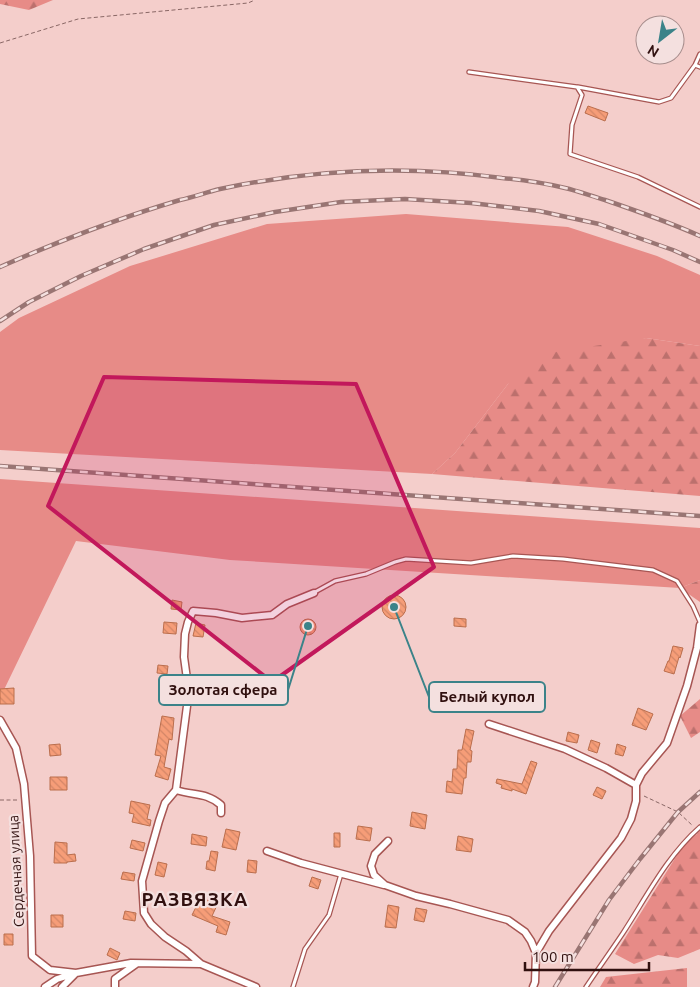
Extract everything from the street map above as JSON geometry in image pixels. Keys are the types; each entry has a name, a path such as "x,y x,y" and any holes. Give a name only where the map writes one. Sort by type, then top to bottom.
{"street":[{"path":"256,987 201,964 151,924 144,913 142,881 165,803 176,790 187,706 188,679 184,657 185,634 188,622 194,611 242,618 272,615 287,604 314,593"},
{"path":"536,953 549,931 620,838 631,819 636,801 636,784 642,773 667,743 687,686 697,648 700,623"},
{"name":"Сердечная улица","path":"0,720 16,748 24,784 30,856 32,956 50,970 76,973"},
{"path":"489,724 565,749 636,784"},
{"path":"176,790 184,793 209,796 221,805 221,813"},
{"path":"386,885 374,874 371,866 375,854 388,841"},
{"path":"266,851 301,863 386,885 416,896 508,920 525,932 536,953 535,982 533,987"},
{"path":"45,987 56,979 76,973 131,963 201,964"},
{"path":"115,987 115,979 137,963"},
{"path":"62,987 76,973"}],"lane":[{"path":"469,72 577,87 659,102 671,98 700,54"},
{"path":"694,65 700,67"},
{"path":"577,87 582,95 572,125 570,154 638,177 700,207"},
{"path":"314,593 335,581 366,574 406,559 472,563 513,556 563,559 653,570 677,581 693,606 700,623"},
{"path":"586,987 623,934 660,873 688,838 698,829"},
{"path":"293,987 304,949 329,915 340,874"}],"path":[{"path":"0,43 78,19 248,3 256,0"},
{"path":"636,792 678,812 698,829"},
{"path":"0,800 25,800"}],"highlighted area":[{"path":"104,377 356,384 434,567 272,682 48,506"}],"green space":[{"path":"0,0 53,0 29,10 0,4"},
{"path":"406,214 568,227 657,256 700,275 700,346 646,338 508,384 455,453 432,474 0,450 0,332 19,318 130,266 267,224"},
{"path":"646,338 700,346 700,496 432,474 455,453 508,384 542,354"},
{"path":"0,479 700,528 700,580 680,588 230,560 76,541 0,698"},
{"path":"700,580 700,602 680,588"},
{"path":"700,699 700,732 691,738 680,716"},
{"path":"700,830 700,949 678,958 658,955 634,964 615,954 684,844"},
{"path":"687,968 687,987 600,987 606,977"}],"building":[{"path":"588,106 608,113 605,121 585,113"},
{"path":"394,595 399,596 405,602 405,612 399,618 394,619 389,618 383,612 382,607 383,602 389,596"},
{"path":"172,600 182,602 181,610 171,609"},
{"path":"454,618 466,619 466,627 454,626"},
{"path":"308,619 314,621 316,627 314,633 308,635 302,633 300,627 302,621"},
{"path":"164,622 177,623 176,634 163,633"},
{"path":"196,623 205,625 203,637 193,636"},
{"path":"673,646 683,648 674,674 664,671"},
{"path":"158,665 168,666 167,674 157,673"},
{"path":"14,688 14,704 0,704 0,689"},
{"path":"638,708 653,714 646,730 632,725"},
{"path":"162,716 174,718 172,740 169,739 164,767 171,769 168,780 155,776 161,756 155,755"},
{"path":"466,729 474,731 470,750 472,751 471,762 467,762 462,794 446,792 447,781 452,782 453,769 457,769 458,750 462,750"},
{"path":"568,732 579,735 577,743 566,741"},
{"path":"591,740 600,743 597,753 588,750"},
{"path":"60,744 61,755 50,756 49,745"},
{"path":"617,744 626,747 623,756 615,754"},
{"path":"531,761 537,763 526,794 512,789 512,791 501,788 502,785 496,783 497,779 522,784"},
{"path":"50,777 67,777 67,790 50,790"},
{"path":"597,787 606,791 602,799 593,795"},
{"path":"131,801 150,805 147,819 151,820 150,826 132,822 134,814 129,813"},
{"path":"412,812 427,815 425,829 410,826"},
{"path":"358,826 372,828 370,841 356,839"},
{"path":"226,829 240,832 236,850 222,847"},
{"path":"334,833 340,833 340,847 334,847"},
{"path":"192,834 207,837 206,846 191,844"},
{"path":"458,836 473,839 471,852 456,850"},
{"path":"132,840 145,843 143,851 130,848"},
{"path":"55,842 67,843 67,855 75,854 76,861 54,863"},
{"path":"211,851 218,852 215,871 206,869"},
{"path":"248,860 257,861 256,873 247,872"},
{"path":"158,862 167,864 164,877 155,875"},
{"path":"123,872 135,874 134,881 121,879"},
{"path":"312,877 321,880 318,889 309,886"},
{"path":"201,897 209,901 211,897 219,901 212,916 230,922 226,935 216,932 218,926 192,915"},
{"path":"388,905 399,907 396,928 385,927"},
{"path":"416,908 427,910 424,922 414,920"},
{"path":"125,911 136,913 135,921 123,919"},
{"path":"51,915 63,915 63,927 51,927"},
{"path":"4,934 13,934 13,945 4,945"},
{"path":"110,948 120,953 117,960 107,955"}],"railway":[{"path":"0,267 112,222 215,190 290,177 360,171 431,171 518,180 570,189 665,221 700,236"},
{"path":"0,321 29,302 81,276 144,249 214,225 275,212 341,202 405,199 471,203 539,211 599,224 673,250 700,262"},
{"path":"0,466 700,516"},
{"path":"555,987 609,900 678,812 700,792"}],"place":[{"name":"Белый купол","path":"394,607"},
{"name":"Золотая сфера","path":"308,626"}],"district":[{"name":"РАЗВЯЗКА","path":"195,899"}]}
